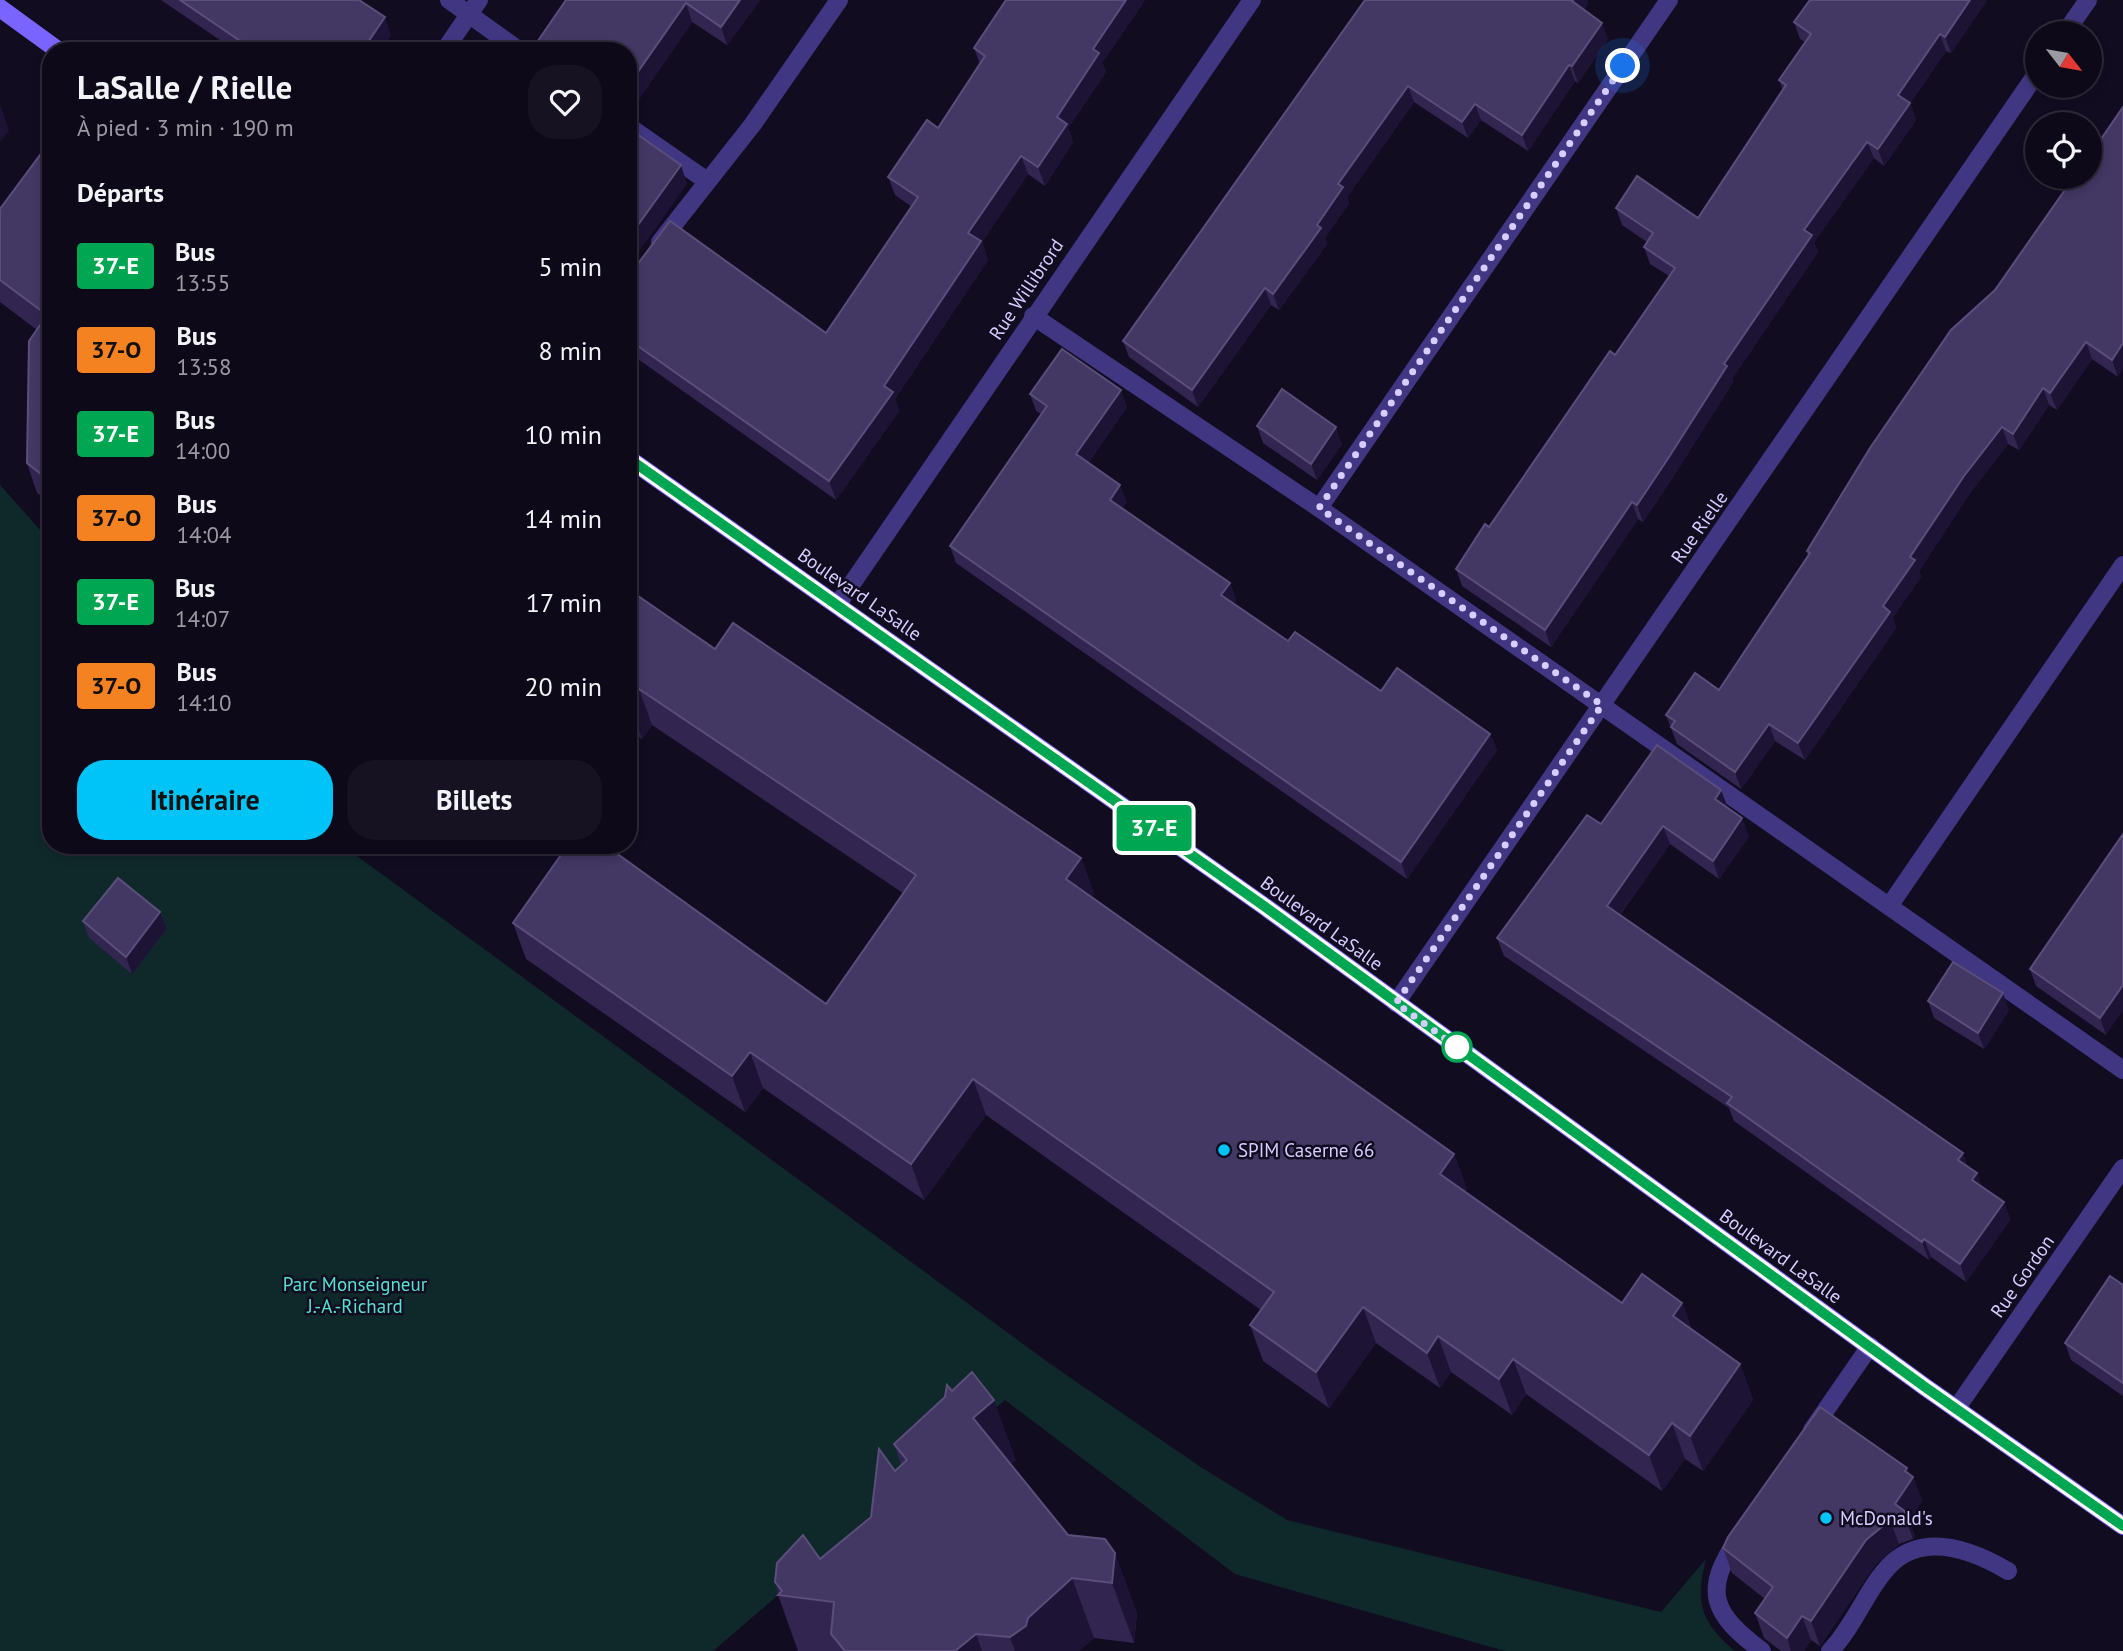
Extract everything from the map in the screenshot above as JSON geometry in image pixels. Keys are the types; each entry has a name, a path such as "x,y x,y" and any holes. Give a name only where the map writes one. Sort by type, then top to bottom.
{"main road":[{"path":"0,8 47,42"},
{"name":"Boulevard LaSalle","path":"637,464 838,604 1396,1003 1956,1409 2123,1526"}],"street":[{"path":"449,0 474,7 511,42"},
{"path":"651,256 753,124 839,0"},
{"name":"Rue Willibrord","path":"838,604 1252,0"},
{"path":"1319,508 1669,0"},
{"path":"2073,21 2088,0"},
{"path":"450,42 474,7"},
{"name":"Rue Rielle","path":"1396,1003 2025,90"},
{"path":"637,132 707,181"},
{"path":"1033,316 1319,508 2123,1070"},
{"path":"1890,905 2123,565"},
{"name":"Rue Gordon","path":"1956,1409 2123,1168"},
{"path":"1803,1443 1870,1346"},
{"path":"1750,1520 1720,1569 1716,1595 1720,1613 1738,1633 1762,1651"},
{"path":"1830,1651 1893,1563 1917,1550 1935,1546 1969,1550 2008,1571"}],"green space":[{"name":"Parc Monseigneur J.-A.-Richard","path":"0,485 42,532 42,854 354,854 1049,1363 1202,1468 1287,1520 1661,1612 1706,1559 1701,1587 1703,1610 1714,1630 1735,1651 1505,1651 1235,1574 1005,1400 713,1651 0,1651"}],"building":[{"path":"180,0 359,0 385,17 368,42 242,42"},
{"path":"566,0 740,0 721,27 686,3 637,73 637,42 537,42"},
{"path":"1006,0 1126,0 1093,49 1099,53 1057,117 1067,124 1038,167 1021,156 968,233 981,241 884,386 893,392 829,481 637,345 637,265 670,221 826,333 918,197 888,177 927,120 938,128 985,56 974,48"},
{"path":"1365,0 1573,0 1602,23 1572,66 1569,65 1522,135 1475,104 1462,122 1408,86 1338,184 1343,187 1317,225 1321,228 1273,294 1265,288 1192,390 1123,341"},
{"path":"1810,0 1970,0 1945,37 1940,34 1898,95 1910,103 1878,149 1867,142 1804,230 1812,235 1724,364 1727,366 1669,457 1637,505 1632,502 1545,630 1456,569 1485,524 1489,527 1610,351 1615,355 1675,268 1644,247 1653,233 1616,208 1637,176 1698,218 1786,85 1779,80 1811,34 1794,22"},
{"path":"2123,107 2123,343 2112,360 2086,342 2050,393 2043,388 2013,434 2002,427 1964,476 1910,557 1915,560 1883,606 1890,612 1798,743 1769,724 1735,772 1671,727 1675,721 1666,715 1695,673 1719,690 1810,553 1807,551 1870,448 1951,330 1995,290 2066,189 2102,189 2102,138"},
{"path":"637,134 681,165 637,226"},
{"path":"42,152 42,311 0,280 0,209"},
{"path":"42,322 42,475 27,463 29,341"},
{"path":"1062,349 1121,390 1076,454 1120,485 1110,500 1230,583 1221,595 1288,641 1295,632 1381,691 1397,668 1490,734 1401,862 950,546 1047,406 1030,394"},
{"path":"1282,389 1336,427 1311,464 1257,426"},
{"path":"637,595 715,649 733,623 1081,858 1066,879 1454,1154 1440,1174 1622,1303 1642,1274 1682,1303 1673,1316 1740,1364 1690,1436 1672,1423 1649,1455 1513,1359 1499,1379 1438,1336 1427,1353 1363,1307 1316,1372 1250,1325 1274,1292 973,1079 911,1164 750,1052 732,1076 513,923 562,854 618,854 826,1004 916,875 639,689 637,692"},
{"path":"1657,745 1721,790 1715,799 1742,818 1713,861 1663,826 1607,906 1963,1153 1958,1160 1977,1173 1972,1180 2004,1202 1960,1264 1924,1239 1922,1242 1727,1103 1732,1097 1497,938 1587,815 1601,824"},
{"path":"2123,834 2123,985 2100,1018 2030,969"},
{"path":"118,878 160,912 126,957 83,921"},
{"path":"1953,962 2003,993 1978,1033 1928,1001"},
{"path":"2110,1276 2123,1285 2123,1383 2065,1343"},
{"path":"972,1372 994,1400 973,1418 1068,1535 1105,1539 1115,1553 1112,1583 1072,1578 1028,1618 1026,1626 1010,1637 976,1634 955,1651 845,1651 831,1634 834,1602 778,1595 782,1591 775,1582 777,1563 803,1535 820,1559 871,1517 879,1449 895,1471 907,1460 894,1444 945,1397 947,1385 952,1391"},
{"path":"1820,1407 1907,1468 1905,1471 1913,1477 1895,1504 1906,1512 1890,1520 1866,1540 1811,1621 1802,1616 1787,1638 1755,1613 1773,1587 1723,1548 1728,1537"}],"bus line":[{"name":"37-E","path":"637,464 1264,906 1925,1387 2123,1526"}],"place":[{"name":"SPIM Caserne 66","path":"1224,1150"},
{"name":"McDonald's","path":"1826,1518"}],"route":[{"path":"1457,1047 1461,1050 1396,1003 1602,705 1319,508 1623,66"}]}
